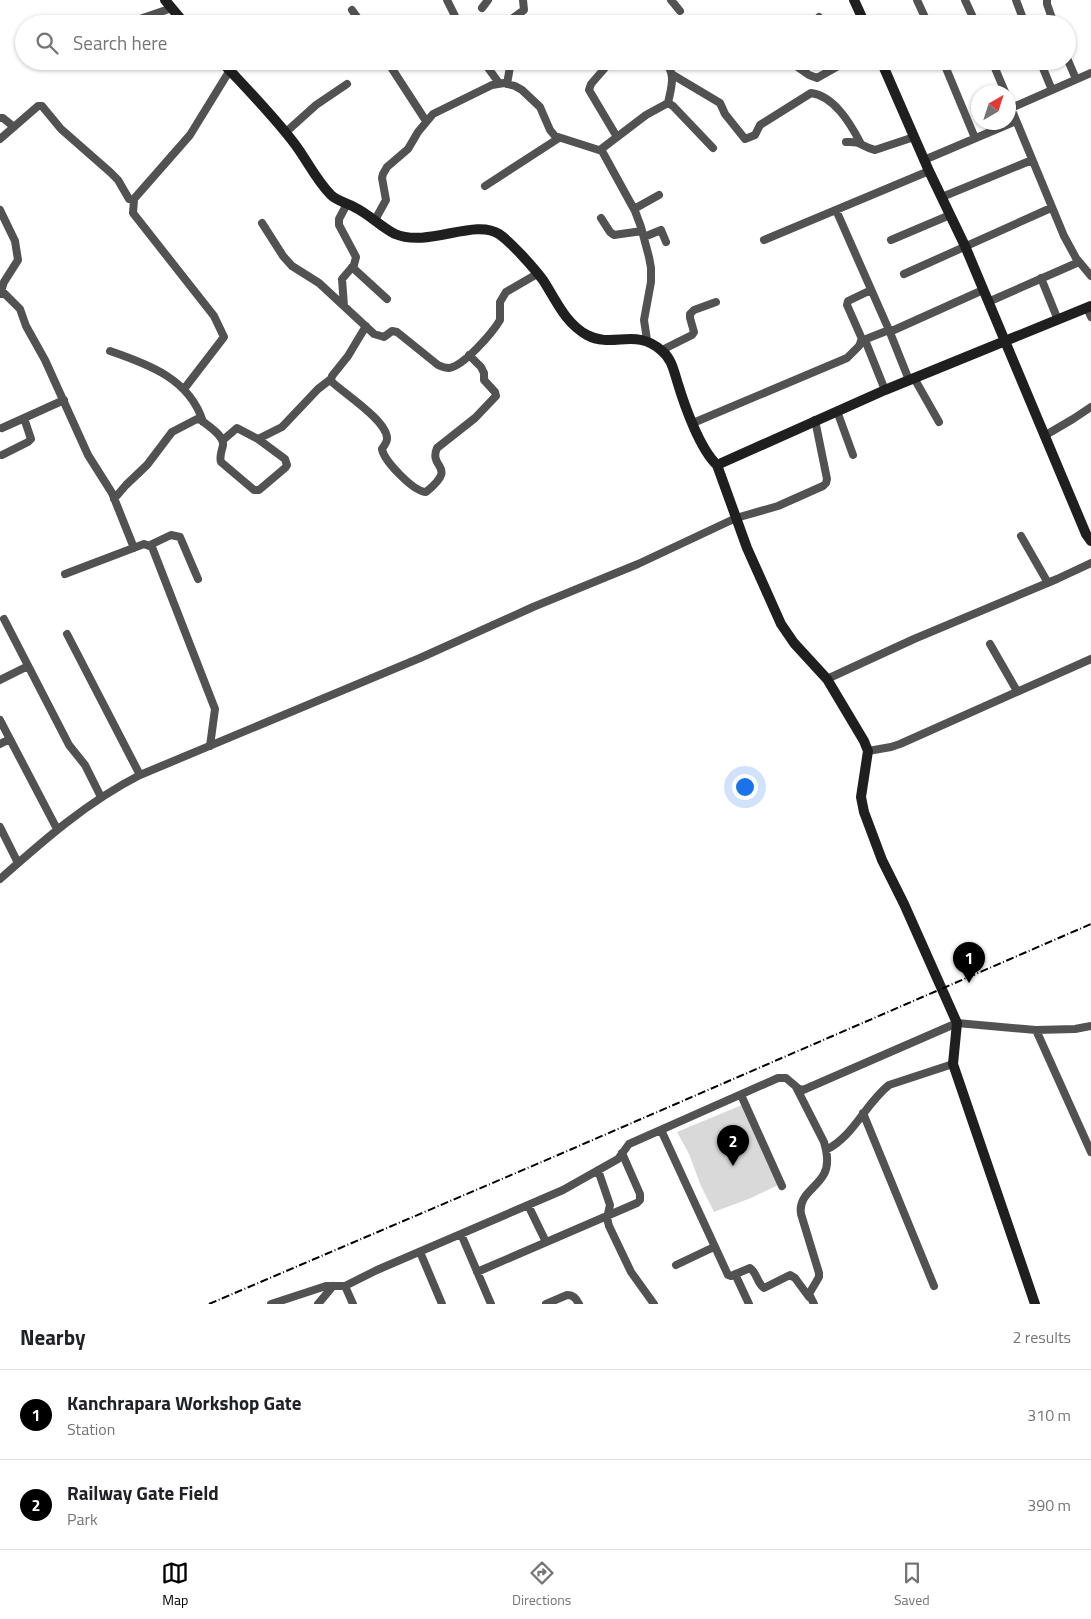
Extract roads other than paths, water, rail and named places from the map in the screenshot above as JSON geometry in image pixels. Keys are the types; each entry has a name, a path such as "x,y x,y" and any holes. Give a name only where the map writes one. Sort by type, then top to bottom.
{"street":[{"path":"447,0 454,15"},
{"path":"482,8 488,0"},
{"path":"517,15 524,10 523,0"},
{"path":"671,0 680,11"},
{"path":"854,0 861,15"},
{"path":"918,0 924,15"},
{"path":"965,0 972,15"},
{"path":"1016,0 1022,15"},
{"path":"1047,0 1046,4 1050,15"},
{"path":"144,15 168,4 177,15"},
{"path":"352,10 356,15"},
{"path":"184,389 224,337 214,316 133,213 134,200 190,135 230,70 286,132 304,155 316,177 333,197 375,220 395,234 409,238 428,238 474,229 497,233 537,274 571,324 588,336 605,340 633,338 647,340 670,358 678,386 693,423 708,455 716,465 747,548 781,624 794,643 827,679 868,751 861,797 864,812 882,860 904,904 956,1023 954,1064 1035,1304"},
{"path":"393,70 426,121"},
{"path":"491,70 503,84"},
{"path":"503,84 508,70"},
{"path":"603,70 591,84 589,90 616,137"},
{"path":"668,103 673,75 671,70"},
{"path":"802,70 817,78"},
{"path":"673,75 720,103 725,114 745,139 755,134 760,126 811,93 817,78 831,70"},
{"path":"887,70 914,138 965,246 1044,436 1086,534 1091,541"},
{"path":"947,70 975,138"},
{"path":"996,70 1002,85"},
{"path":"1044,70 1052,90"},
{"path":"1072,70 1076,79"},
{"path":"1016,102 1052,90 1091,73"},
{"path":"286,132 316,105 348,84"},
{"path":"375,220 386,200 383,174 387,167 411,146 418,132 433,114 492,85 503,84 522,90 540,107 552,133 560,138 600,150 606,156 634,209 643,234 651,268 651,282 645,313 647,340"},
{"path":"811,93 822,94 852,127 860,142 870,149 875,150 914,138"},
{"path":"600,150 646,115 668,103"},
{"path":"668,103 713,148"},
{"path":"0,139 38,106 42,106 61,129 118,180 129,199 134,200"},
{"path":"0,118 3,118 14,127"},
{"path":"1016,120 1064,236 1079,262 1088,270 1091,276"},
{"path":"924,160 993,130"},
{"path":"485,186 560,138"},
{"path":"846,142 860,142"},
{"path":"942,197 1032,160"},
{"path":"764,240 929,172"},
{"path":"634,209 659,194"},
{"path":"344,306 342,278 355,262 355,253 339,225 339,219 347,204"},
{"path":"904,274 1051,208"},
{"path":"0,210 15,240 18,260 1,292 20,309 26,326 45,360 88,455 108,486 134,548"},
{"path":"836,210 912,379 939,422"},
{"path":"891,240 950,215"},
{"path":"601,218 614,235 643,234 660,230 666,242"},
{"path":"262,223 283,256 292,266 319,283 374,334 384,337 392,331 397,332 438,365 448,368 458,364 469,355 500,320 500,302 506,292 537,274"},
{"path":"988,302 1079,262"},
{"path":"352,267 387,299"},
{"path":"1041,278 1058,320"},
{"path":"871,290 849,300 847,303 884,390"},
{"path":"693,423 841,362 852,354 863,341 889,330 894,330 983,290"},
{"path":"662,350 692,335 694,332 690,314 694,310 716,302"},
{"path":"716,465 884,390 1005,340 1090,310"},
{"path":"258,439 282,426 318,389 331,379 366,326"},
{"path":"110,351 152,366 184,389 197,406 203,422"},
{"path":"331,379 332,383 376,418 387,437 387,441 382,449 384,455 407,480 418,490 425,493 441,480 442,472 435,453 437,448 475,418 496,396 496,392 484,380 483,370 469,355"},
{"path":"2,428 64,400"},
{"path":"1044,436 1073,420 1091,407"},
{"path":"837,411 853,455"},
{"path":"2,455 31,439 24,418"},
{"path":"114,499 147,465 172,432 192,420 197,419 203,422 222,440"},
{"path":"0,879 57,829 101,797 140,775 420,658 533,607 638,564 736,518 778,506 826,484 827,479 816,420"},
{"path":"237,428 258,439 285,459 287,464 285,468 262,488 254,490 220,460 222,440 237,428"},
{"path":"65,574 171,535 180,537 198,580"},
{"path":"1021,536 1048,583"},
{"path":"150,544 154,550 215,709 210,746"},
{"path":"827,679 914,639 1091,563"},
{"path":"4,619 69,744 85,765 101,797"},
{"path":"67,634 140,775"},
{"path":"990,644 1017,691"},
{"path":"868,751 891,747 1091,660"},
{"path":"0,680 28,666"},
{"path":"0,720 57,829"},
{"path":"0,744 10,739"},
{"path":"0,827 18,863"},
{"path":"271,1304 326,1286 345,1286 563,1190 618,1159 630,1144 782,1077 803,1090 956,1023 1036,1030 1075,1029 1091,1026"},
{"path":"1036,1030 1091,1152"},
{"path":"826,1150 839,1144 880,1092 894,1082 954,1064"},
{"path":"796,1087 824,1142 826,1150 824,1174 804,1196 800,1204 801,1214 819,1274 818,1281 810,1291 812,1301"},
{"path":"741,1095 782,1186"},
{"path":"864,1113 934,1286"},
{"path":"661,1130 726,1272 731,1276 750,1268 764,1288 790,1275 795,1278 812,1301"},
{"path":"477,1272 638,1203 641,1198 622,1153"},
{"path":"598,1170 610,1205 608,1226 631,1272 654,1304"},
{"path":"528,1205 546,1242"},
{"path":"461,1234 491,1304"},
{"path":"676,1265 714,1247"},
{"path":"420,1252 442,1304"},
{"path":"735,1274 749,1304"},
{"path":"318,1304 333,1286"},
{"path":"345,1286 353,1304"},
{"path":"546,1304 567,1295 571,1295 579,1304"}],"railway":[{"path":"209,1304 1091,924"}],"place":[{"name":"Kanchrapara Workshop Gate","path":"969,983"},
{"name":"Railway Gate Field","path":"733,1166"}]}
